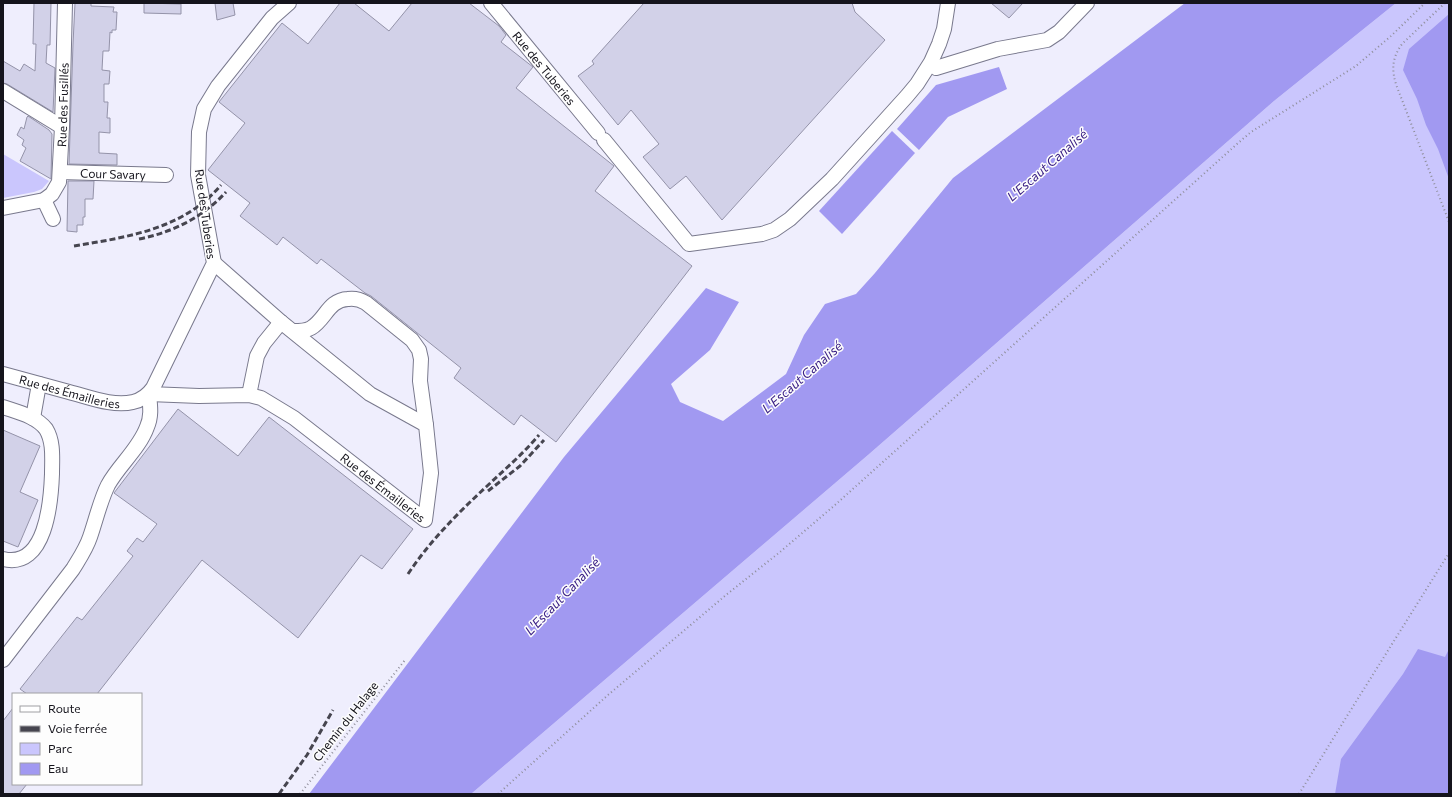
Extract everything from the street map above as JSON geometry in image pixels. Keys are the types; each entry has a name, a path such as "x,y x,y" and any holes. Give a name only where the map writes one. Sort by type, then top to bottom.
{"street":[{"name":"Rue des Fusillés","path":"38,201 55,191 59,182 65,3"},
{"name":"Rue des Tuberies","path":"149,394 156,383 214,263 198,175 199,132 203,113 208,101 218,86 276,14 289,3"},
{"name":"Rue des Tuberies","path":"491,3 688,244 762,234 774,230 790,219 837,173 917,84 931,62 939,44 944,29 948,3"},
{"path":"936,68 998,49 1047,40 1060,32 1087,3"},
{"path":"3,91 62,127"},
{"name":"Cour Savary","path":"60,172 166,175"},
{"path":"3,208 38,201 53,219"},
{"path":"214,263 281,322 370,394 426,425"},
{"path":"292,331 304,330 313,326 331,305 337,301 351,299 360,300 366,304 412,340 419,350 421,359 420,381 426,425"},
{"path":"250,395 257,356 264,343 281,322"},
{"name":"Rue des Émailleries","path":"3,374 102,401 120,403 133,402 144,398 149,394 199,396 250,395 265,400 288,414 425,520 431,472 426,425"},
{"path":"33,418 39,384"},
{"path":"3,660 72,569 82,553 90,537 103,497 109,484 142,438 148,426 150,413 149,394"},
{"path":"3,407 33,418 46,429 52,450 52,481 49,512 43,533 30,552 11,561 3,559"}],"path":[{"path":"498,794 620,685 726,595 780,552 829,509 1251,132 1356,66 1391,36 1425,3"},
{"path":"1445,3 1402,44 1394,57 1393,71 1397,87 1449,222"},
{"path":"1299,794 1449,554"},
{"name":"Chemin du Halage","path":"300,794 405,660"}],"green space":[{"path":"1396,3 1449,3 1449,794 471,794 868,455 1274,101"},
{"path":"3,154 49,181 42,189 34,192 3,198"}],"water":[{"name":"L'Escaut Canalisé","path":"1185,3 1396,3 1274,101 868,455 471,794 309,794 564,457 706,288 739,302 710,350 671,384 680,402 723,421 786,374 804,335 825,304 856,294 953,178"},
{"path":"1449,14 1449,179 1438,149 1426,125 1417,99 1403,70 1409,49"},
{"path":"999,67 1007,89 948,117 919,150 897,129 936,85"},
{"path":"892,131 915,153 842,234 819,211"},
{"path":"1418,649 1445,657 1449,649 1449,794 1335,794 1341,759 1403,674"}],"building":[{"path":"34,3 51,3 50,45 47,45 46,63 55,68 53,112 3,83 3,61 20,71 24,64 35,71 36,44 33,44"},
{"path":"75,3 91,3 91,6 114,7 113,12 117,12 116,30 112,30 112,33 110,32 109,51 103,51 102,70 110,71 109,84 104,84 104,102 108,102 107,118 110,118 110,133 99,132 99,153 117,154 117,165 69,164"},
{"path":"144,3 181,4 181,14 144,13"},
{"path":"215,3 233,3 235,15 217,20"},
{"path":"340,3 354,3 389,31 412,3 469,3 499,26 506,35 501,42 533,67 516,88 614,166 595,191 692,266 556,442 521,415 514,425 454,378 461,368 371,296 321,259 317,264 283,237 277,245 240,216 250,203 208,170 245,123 219,102 282,23 308,44"},
{"path":"644,3 852,3 855,12 885,40 722,220 686,176 670,189 643,157 659,144 631,110 618,125 578,76 594,64 592,61"},
{"path":"991,3 1023,3 1009,18"},
{"path":"28,116 49,130 52,134 51,179 20,161 26,148 22,145 24,140 17,135 21,127 24,129"},
{"path":"68,181 94,181 93,199 85,199 85,217 83,217 83,225 77,225 77,232 67,231"},
{"path":"178,409 238,456 269,417 413,529 382,569 361,555 298,638 202,560 98,693 26,693 20,689 77,617 82,620 133,556 127,551 137,538 143,542 157,524 114,493"},
{"path":"3,430 40,446 20,492 38,500 18,547 3,541"},
{"path":"12,709 12,785 26,785 19,794 3,794 3,721"}],"railway":[{"path":"74,246 115,239 154,229 190,212 206,200 221,185"},
{"path":"139,239 164,232 186,223 207,209 226,192"},
{"path":"408,574 425,550 444,528 539,435"},
{"path":"488,491 520,466 544,440"},
{"path":"279,794 307,755 333,710"}]}
